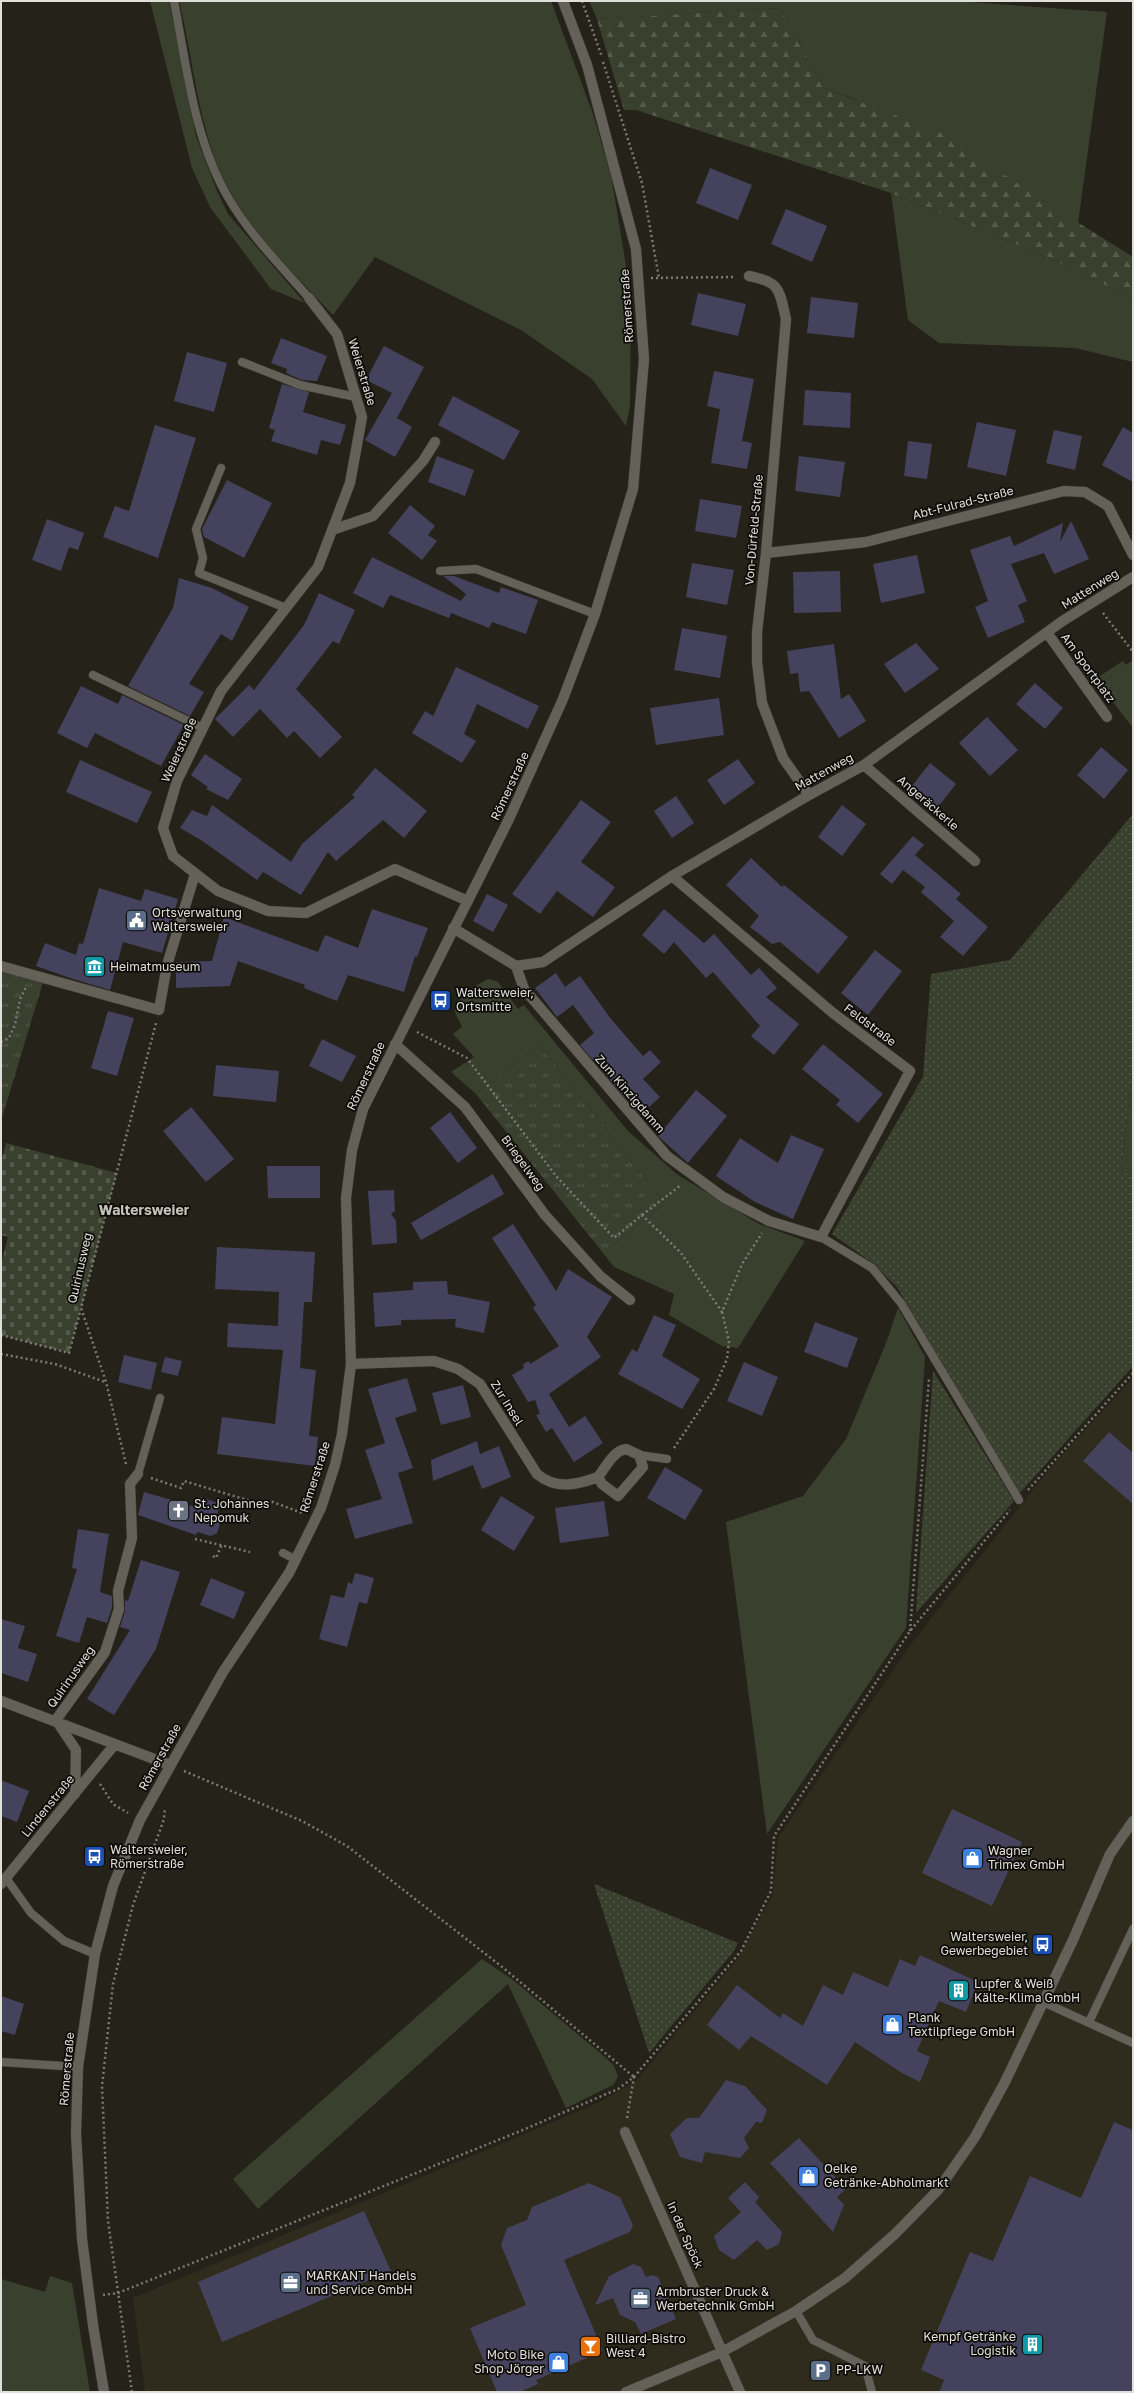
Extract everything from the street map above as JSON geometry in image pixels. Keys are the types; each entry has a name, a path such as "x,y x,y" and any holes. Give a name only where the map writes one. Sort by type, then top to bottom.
{"street":[{"name":"Römerstraße","path":"104,2392 93,2325 79,2197 76,2134 78,2067 95,1954 113,1886 140,1820 170,1764 223,1672 295,1559 316,1519 336,1457 351,1364 346,1198 352,1150 363,1109 394,1044 509,819 560,706 595,614 633,490 644,359 636,249 587,65 563,1"},
{"name":"Von-Dürfeld-Straße","path":"749,276 769,280 773,284 780,293 786,320 766,553 757,632 756,662 762,703 784,758 809,794"},
{"name":"Weierstraße","path":"309,298 337,334 362,417 350,483 318,567 221,691 177,781 163,828 172,856 218,891 268,911 306,913 395,869 468,900"},
{"path":"332,530 373,516 422,461 435,442"},
{"name":"Abt-Fulrad-Straße","path":"766,553 866,542 1064,491 1085,492 1108,506 1133,555"},
{"name":"Mattenweg","path":"516,966 543,962 672,876 809,794 864,764 1048,634 1061,622 1133,577"},
{"name":"Am Sportplatz","path":"1048,634 1107,717"},
{"name":"Angeräckerle","path":"864,764 975,861"},
{"path":"1,966 159,1010 167,965 195,874"},
{"name":"Feldstraße","path":"672,876 833,1013 910,1071 821,1237"},
{"path":"454,928 516,966"},
{"name":"Zum Kinzigdamm","path":"516,966 524,989 667,1156 723,1196 769,1221 821,1237"},
{"name":"Briegelweg","path":"394,1044 465,1106 545,1215 600,1276 630,1300"},
{"name":"Zur Insel","path":"351,1364 434,1361 458,1369 480,1384 537,1474 544,1480 553,1484 567,1485 582,1483 598,1477"},
{"path":"620,1450 633,1451 639,1455 643,1467 618,1496 602,1484 598,1477 614,1455 620,1450"},
{"path":"130,1484 138,1474"},
{"name":"Quirinusweg","path":"56,1720 105,1652 119,1608 118,1591 132,1538 130,1484"},
{"path":"1,1700 170,1764"},
{"path":"56,1720 76,1750 75,1794"},
{"name":"Lindenstraße","path":"3,1881 115,1744"},
{"path":"626,2392 722,2352 796,2311 845,2278 895,2234 938,2190 975,2137 1005,2082 1110,1854 1133,1821"},
{"name":"In der Spöck","path":"625,2132 740,2392"}],"lane":[{"path":"174,1 199,126 210,162 229,199 250,230 309,298"},
{"path":"242,362 300,385 356,397"},
{"path":"221,468 196,530 203,558 199,573 286,608"},
{"path":"440,570 476,569 595,614"},
{"path":"93,675 203,728"},
{"path":"821,1237 872,1268 901,1303 1019,1500"},
{"path":"138,1474 160,1398"},
{"path":"639,1455 667,1459"},
{"path":"283,1553 295,1559"},
{"path":"3,1881 31,1913 64,1941 95,1954"},
{"path":"1089,2022 1133,1929"},
{"path":"1043,2002 1133,2043"},
{"path":"1,2062 78,2067"},
{"path":"796,2311 813,2340 865,2366 872,2392"}],"path":[{"path":"582,1 642,183 659,278"},
{"path":"638,278 749,276"},
{"path":"1094,601 1133,652"},
{"path":"1,1042 9,1038 13,1031 20,999 24,994 29,975"},
{"name":"Quirinusweg","path":"130,1484 106,1382 81,1308 159,1010"},
{"path":"404,1025 467,1058 556,1176 614,1238 677,1190 685,1180 687,1171"},
{"path":"642,1216 681,1253 722,1312 729,1341 727,1359 714,1389 667,1459"},
{"path":"722,1312 742,1264 769,1221"},
{"path":"1,1335 69,1353 81,1308"},
{"path":"910,1632 931,1353"},
{"path":"1,1354 55,1364 106,1382"},
{"path":"118,2293 525,2129 618,2090 634,2077 741,1951 771,1891 774,1836 910,1632 1019,1500 1133,1372"},
{"path":"138,1474 181,1488 184,1481 254,1502 274,1502 316,1519"},
{"path":"195,1539 222,1544 250,1552"},
{"path":"213,1556 216,1558 222,1544"},
{"path":"170,1764 302,1821 346,1846 500,1966 634,2077"},
{"path":"92,1772 113,1804"},
{"path":"132,2392 108,2221 102,2086 113,1984 133,1904 164,1819 166,1803"},
{"path":"625,2132 634,2077"}],"shaded area":[{"path":"1133,1378 1133,2392 145,2392 133,2298 598,2103 636,2081 737,1960 773,1894 778,1838 911,1644 1051,1467"}],"green space":[{"path":"150,1 169,1 196,136 217,191 228,214 305,303 271,289 210,207 192,168"},
{"path":"179,1 551,1 592,111 611,175 631,296 630,406 626,426 592,379 521,330 375,257 333,315 261,237 236,202 226,184 217,164 203,118"},
{"path":"589,1 955,1 1107,12 1078,223 1039,198 852,98 824,88 780,8 597,19"},
{"path":"780,8 824,88 944,134 1039,198 1133,257 1133,299 1052,259 891,193 636,110 624,110 597,19"},
{"path":"891,193 1052,259 1133,299 1133,362 1075,348 939,343 908,320"},
{"path":"1133,660 1133,728 1095,679 1123,661 1126,665"},
{"path":"1133,814 1133,1062 1121,1173 1133,1172 1133,1366 1019,1494 897,1287 871,1262 832,1234 923,1077 931,974 1010,960"},
{"path":"1,966 44,979 1,1121"},
{"path":"489,979 498,982 518,1009 524,1005 628,1131 678,1175 759,1224 805,1241 738,1348 722,1346 669,1315 674,1294 614,1267 603,1253 665,1204 539,1045 476,1094 451,1072 474,1057 453,1034 462,1027 455,1012 455,1007 462,997 468,992"},
{"path":"539,1045 665,1204 603,1253 476,1094"},
{"path":"1133,1062 1133,1172 1121,1173"},
{"path":"6,1143 117,1173 69,1353 1,1335 1,1264 8,1237 1,1235 1,1163"},
{"path":"898,1308 925,1357 906,1628 767,1834 726,1522 803,1496 846,1439 886,1343"},
{"path":"933,1371 1014,1501 916,1613"},
{"path":"594,1884 738,1943 733,1952 649,2053"},
{"path":"482,1959 513,1980 606,2058 614,2066 618,2077 613,2085 566,2108 508,1984 258,2209 233,2179"},
{"path":"50,2276 72,2283 90,2392 1,2392 1,2279 45,2292"}],"building":[{"path":"710,168 752,185 738,220 696,203"},
{"path":"786,209 827,226 812,262 771,244"},
{"path":"698,293 746,304 738,336 691,325"},
{"path":"811,297 858,303 854,338 807,333"},
{"path":"281,338 327,356 317,381 302,380 286,373 287,369 271,363"},
{"path":"384,346 424,367 397,418 412,427 395,457 365,440 392,393 366,380"},
{"path":"187,352 227,363 214,412 174,401"},
{"path":"714,371 754,379 742,441 752,443 747,469 711,463 720,409 707,406"},
{"path":"282,384 309,392 303,412 346,425 340,445 321,440 317,455 271,441 275,430 269,428"},
{"path":"805,390 851,393 850,428 803,425"},
{"path":"453,396 520,431 504,460 438,425"},
{"path":"977,422 1016,430 1006,476 967,467"},
{"path":"155,425 196,438 158,558 103,537 115,506 129,511"},
{"path":"1123,427 1133,433 1133,482 1102,465"},
{"path":"1054,430 1082,436 1075,470 1046,463"},
{"path":"908,441 932,444 927,479 904,476"},
{"path":"437,456 474,470 465,496 428,482"},
{"path":"799,456 845,462 840,497 795,491"},
{"path":"227,480 272,503 244,558 204,537 202,529"},
{"path":"700,499 742,506 736,538 695,531"},
{"path":"410,505 435,526 428,535 437,541 422,560 388,533"},
{"path":"47,519 84,533 78,550 69,547 61,571 32,560"},
{"path":"1071,521 1089,559 1054,574 1044,553 1011,564 1027,601 1018,605 1025,622 988,638 975,607 988,601 970,550 1010,536 1014,546 1063,523 1060,542"},
{"path":"917,555 925,593 881,603 873,564"},
{"path":"372,557 461,601 466,594 443,576 454,576 499,593 501,587 538,600 526,634 492,622 489,628 451,613 449,618 390,595 383,608 353,593"},
{"path":"692,563 734,570 727,605 686,597"},
{"path":"840,571 841,612 794,613 793,572"},
{"path":"179,578 212,588 249,607 232,641 221,634 189,684 204,692 190,716 128,686 173,608"},
{"path":"319,593 355,610 339,644 333,641 296,689 342,737 320,758 294,731 287,738 260,709 233,737 215,719 249,685 254,690 304,625"},
{"path":"682,628 727,636 720,678 674,670"},
{"path":"916,643 939,669 905,693 884,664"},
{"path":"834,644 841,699 849,694 866,721 839,738 809,691 800,692 798,673 790,674 787,651"},
{"path":"456,667 539,706 528,729 477,704 464,734 476,741 462,763 412,733 425,711 433,716"},
{"path":"1035,683 1063,708 1045,729 1016,704"},
{"path":"81,686 118,704 122,695 184,725 161,766 95,733 87,748 57,733"},
{"path":"719,698 724,735 656,745 650,708"},
{"path":"987,717 1018,750 990,776 959,743"},
{"path":"1101,747 1128,770 1104,799 1077,775"},
{"path":"205,754 242,779 228,800 206,789 208,787 191,775"},
{"path":"738,759 755,783 724,805 707,780"},
{"path":"80,760 152,792 137,823 66,792"},
{"path":"930,763 956,784 934,812 908,791"},
{"path":"375,768 427,811 404,838 383,820 336,861 328,852 301,895 263,872 257,880 201,840 180,828 192,810 207,816 212,805 291,862 302,844 355,797 352,795"},
{"path":"676,796 694,823 672,838 654,811"},
{"path":"581,800 611,822 581,862 615,887 593,917 557,891 540,914 512,894"},
{"path":"842,805 866,824 842,856 818,837"},
{"path":"913,836 924,845 915,855 961,894 956,899 988,927 963,956 940,937 954,921 921,892 925,887 903,870 892,884 880,874"},
{"path":"751,858 782,887 784,885 848,937 818,974 780,942 772,944 750,927 759,916 726,885"},
{"path":"99,888 141,901 145,889 178,899 162,953 123,942 110,990 36,966 45,943 76,955 79,943 83,944"},
{"path":"487,894 508,905 493,932 473,921"},
{"path":"372,909 428,928 417,957 415,956 404,992 348,975 337,1001 304,988 305,985 238,961 230,986 176,988 176,962 212,961 224,917 318,952 325,935 358,948"},
{"path":"664,909 704,943 714,934 751,975 759,968 777,988 766,997 799,1024 774,1055 751,1036 760,1026 713,972 706,978 674,942 664,954 642,935"},
{"path":"875,950 902,971 868,1015 841,993"},
{"path":"556,973 565,987 580,976 611,1019 643,1056 650,1050 661,1062 643,1079 660,1097 640,1115 580,1045 594,1033 573,1005 557,1017 535,988"},
{"path":"108,1011 134,1018 117,1076 91,1068"},
{"path":"322,1039 356,1056 342,1082 309,1066"},
{"path":"823,1044 883,1094 858,1123 836,1105 840,1100 802,1069"},
{"path":"216,1065 279,1071 276,1102 213,1096"},
{"path":"696,1090 727,1116 688,1163 658,1136"},
{"path":"191,1107 234,1159 206,1182 163,1131"},
{"path":"450,1112 477,1148 458,1163 430,1128"},
{"path":"791,1135 824,1149 793,1219 755,1202 716,1176 740,1138 778,1163"},
{"path":"267,1166 320,1166 320,1198 268,1198"},
{"path":"493,1174 504,1194 421,1240 411,1223"},
{"path":"394,1190 395,1211 391,1214 396,1221 397,1243 372,1245 368,1191"},
{"path":"513,1224 556,1291 568,1269 612,1297 587,1337 601,1357 549,1394 569,1427 585,1416 603,1443 574,1462 552,1428 546,1432 536,1415 540,1414 535,1400 528,1402 512,1375 524,1368 523,1364 529,1361 530,1364 559,1346 533,1308 536,1305 492,1238"},
{"path":"217,1247 315,1252 312,1302 304,1302 300,1368 316,1370 309,1436 318,1437 315,1466 217,1454 222,1417 275,1424 283,1350 227,1347 228,1323 278,1326 279,1292 215,1289"},
{"path":"447,1281 448,1294 490,1302 484,1333 455,1327 456,1319 401,1320 401,1325 375,1327 373,1293 413,1290 413,1282"},
{"path":"654,1315 676,1325 662,1356 700,1379 682,1409 618,1374 632,1349 637,1352"},
{"path":"815,1322 858,1338 847,1368 804,1352"},
{"path":"124,1355 157,1363 151,1390 118,1382"},
{"path":"165,1357 182,1361 178,1376 161,1372"},
{"path":"744,1362 778,1377 762,1416 727,1401"},
{"path":"407,1378 417,1411 395,1418 413,1468 398,1473 413,1523 355,1539 346,1509 382,1499 365,1450 385,1443 368,1389"},
{"path":"463,1385 471,1417 441,1425 432,1393"},
{"path":"1109,1432 1133,1453 1133,1504 1083,1461"},
{"path":"477,1441 480,1454 499,1446 511,1477 482,1489 473,1465 433,1481 431,1460"},
{"path":"665,1467 703,1490 685,1520 647,1498"},
{"name":"St. Johannes Nepomuk","path":"144,1492 196,1507 200,1497 221,1504 216,1517 220,1524 217,1533 211,1536 197,1532 196,1535 138,1515"},
{"path":"501,1496 535,1517 514,1551 481,1530"},
{"path":"604,1501 609,1536 560,1543 555,1508"},
{"path":"78,1529 109,1534 100,1592 112,1596 112,1608 107,1623 87,1617 79,1643 56,1636 77,1569 72,1568"},
{"path":"141,1560 180,1572 156,1649 114,1715 87,1699 130,1630 120,1627 125,1611 125,1600 128,1601"},
{"path":"355,1573 374,1578 367,1604 359,1602 347,1647 319,1639 331,1595 344,1598 348,1582 352,1584"},
{"path":"211,1578 245,1592 234,1619 200,1605"},
{"path":"1,1619 25,1626 18,1648 37,1654 28,1682 1,1673"},
{"path":"1,1780 29,1791 17,1822 1,1816"},
{"name":"Wagner Trimex GmbH","path":"952,1809 1022,1842 992,1906 922,1873"},
{"path":"920,1955 978,1982 966,2012 939,2001 917,2051 930,2057 920,2082 902,2073 855,2042 827,2085 751,2036 739,2050 707,2025 737,1985 780,2018 783,2013 803,2026 823,1985 843,1995 853,1972 888,1987 900,1959 915,1966"},
{"path":"1,1996 24,2004 15,2035 1,2031"},
{"path":"726,2080 745,2086 767,2110 762,2123 756,2122 744,2138 749,2148 740,2158 705,2152 702,2163 680,2157 670,2134 687,2118 699,2118"},
{"path":"1114,2122 1133,2130 1133,2392 939,2392 944,2380 921,2370 970,2252 993,2261 1030,2176 1081,2198"},
{"name":"Oelke Getränke-Abholmarkt","path":"799,2138 846,2189 837,2197 844,2205 833,2232 770,2163"},
{"path":"745,2182 759,2197 755,2202 782,2232 779,2244 767,2250 757,2240 734,2260 719,2250 714,2236 741,2212 728,2198"},
{"path":"589,2183 620,2197 633,2225 630,2232 564,2260 603,2351 536,2380 538,2384 520,2392 497,2392 470,2328 526,2305 501,2245 507,2228 527,2220 532,2207"},
{"path":"364,2211 391,2271 222,2342 198,2282"},
{"name":"Armbruster Druck & Werbetechnik GmbH","path":"633,2264 641,2267 646,2277 653,2275 658,2277 676,2319 641,2334 635,2322 620,2315 613,2298 595,2305 609,2276"}],"place":[{"name":"Ortsverwaltung Waltersweier","path":"136,920"},
{"name":"Heimatmuseum","path":"95,967"},
{"name":"Waltersweier, Ortsmitte","path":"441,1000"},
{"name":"St. Johannes Nepomuk","path":"178,1511"},
{"name":"Waltersweier, Römerstraße","path":"95,1857"},
{"name":"Wagner Trimex GmbH","path":"972,1858"},
{"name":"Waltersweier, Gewerbegebiet","path":"1043,1944"},
{"name":"Lupfer & Weiß Kälte-Klima GmbH","path":"959,1991"},
{"name":"Plank Textilpflege GmbH","path":"892,2025"},
{"name":"Oelke Getränke-Abholmarkt","path":"808,2176"},
{"name":"MARKANT Handels und Service GmbH","path":"291,2283"},
{"name":"Armbruster Druck & Werbetechnik GmbH","path":"640,2299"},
{"name":"Kempf Getränke Logistik","path":"1032,2344"},
{"name":"Billiard-Bistro West 4","path":"590,2346"},
{"name":"Moto Bike Shop Jörger","path":"559,2362"},
{"name":"PP-LKW","path":"820,2370"}],"district":[{"name":"Waltersweier","path":"144,1210"}]}
